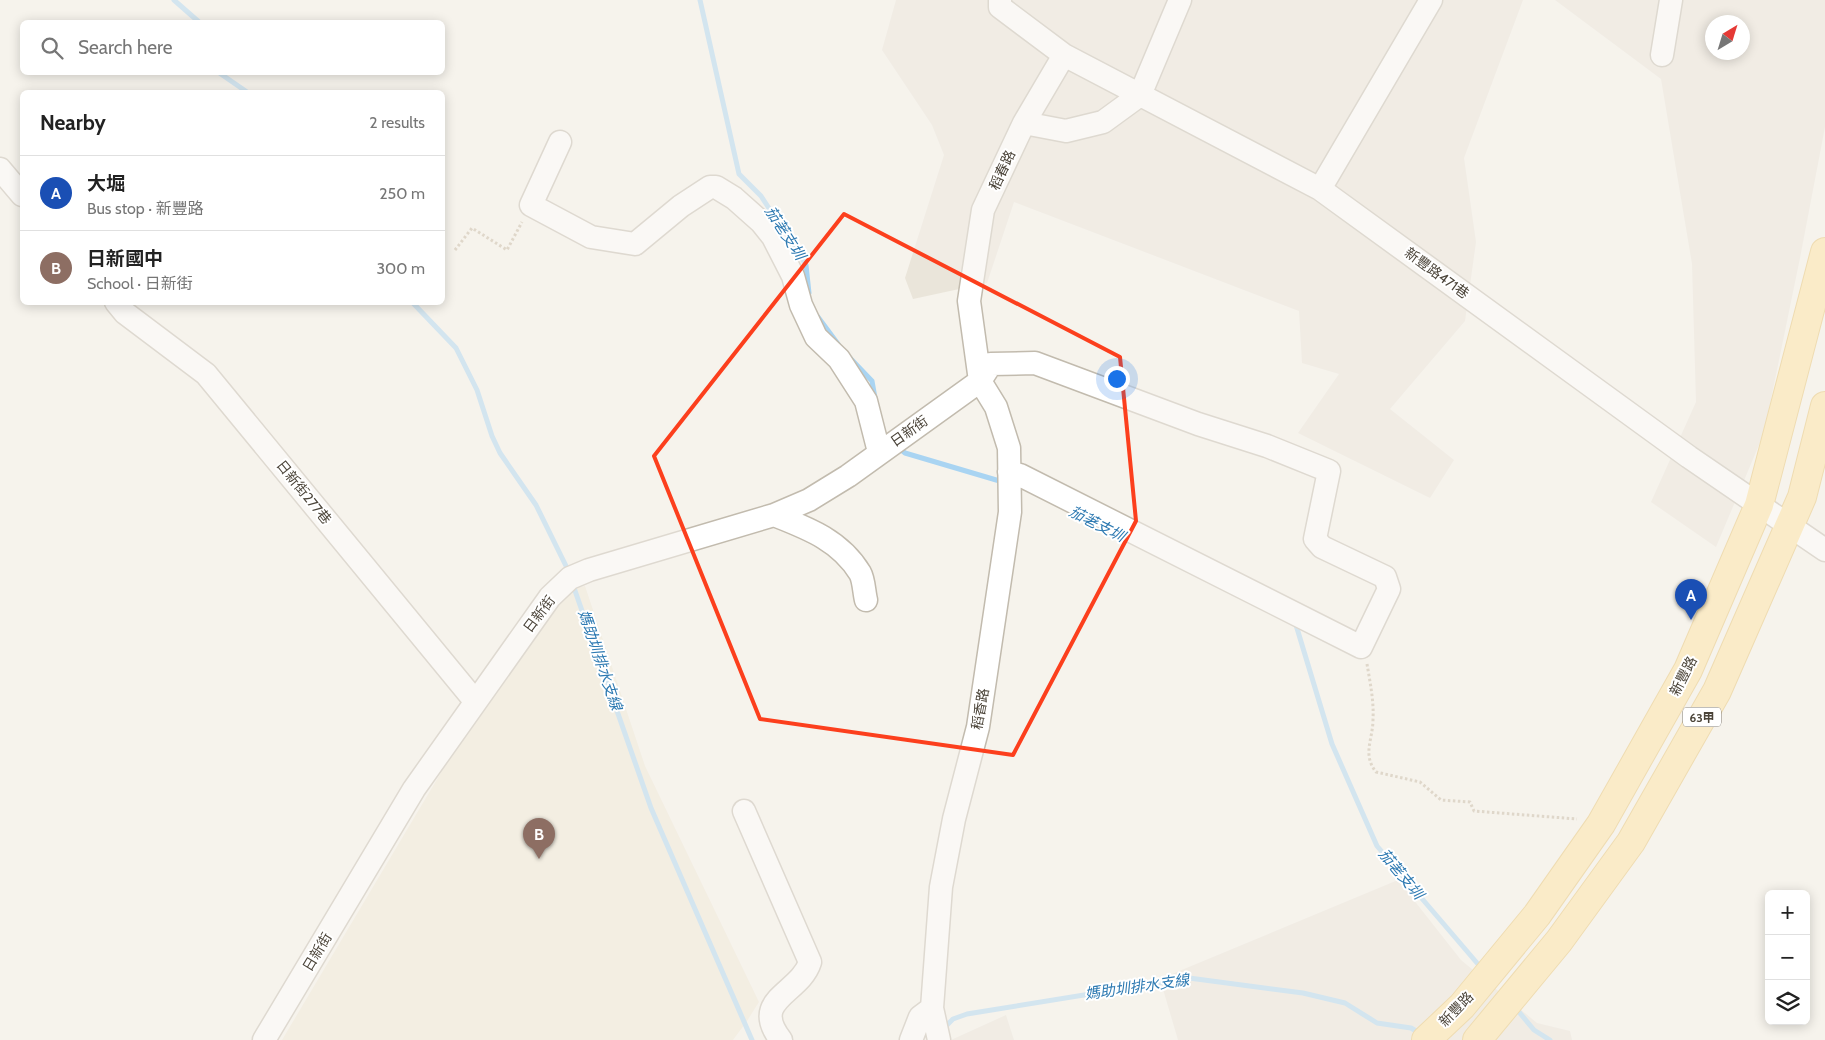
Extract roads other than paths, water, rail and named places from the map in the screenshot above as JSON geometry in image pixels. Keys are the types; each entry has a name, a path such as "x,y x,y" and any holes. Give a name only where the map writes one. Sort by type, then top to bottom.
{"main road":[{"name":"新豐路","path":"1430,1036 1462,1006 1537,915 1601,824 1688,670 1759,505 1825,252"},
{"name":"63甲","path":"1476,1040 1559,940 1630,842 1717,691 1802,497 1825,406"}],"street":[{"path":"1000,0 1000,7 1008,14 1064,55"},
{"path":"1024,123 1066,131 1103,122 1140,95 1180,0"},
{"path":"1320,189 1431,0"},
{"path":"1662,56 1671,0"},
{"name":"新豐路471巷","path":"1064,55 1320,189 1759,505 1791,525 1825,550"},
{"name":"稻春路","path":"980,381 969,301 983,210 1024,123 1064,55"},
{"path":"560,142 531,205 591,238 635,244 680,206 710,187 716,187 734,198 761,222 773,237 793,276 801,305 816,337 839,359 866,402 879,452"},
{"path":"0,169 20,193"},
{"name":"日新街277巷","path":"118,305 125,313 206,374 475,700"},
{"name":"日新街","path":"264,1040 414,789 475,700 550,597 570,578 589,570 774,515 824,490 848,476 980,381 991,364 1035,363 1198,424 1266,446 1329,471 1315,539 1322,548 1385,577 1389,589 1361,647 1009,472"},
{"name":"稻香路","path":"939,1040 932,1008 942,887 954,819 978,727 1010,512 1009,448 996,407 980,381"},
{"path":"774,515 818,532 842,552 860,574 866,600"},
{"path":"744,811 810,962 807,972 772,1005 769,1016 774,1032 781,1040"},
{"path":"911,1040 920,1018 932,1008"}],"waterway":[{"name":"媽助圳排水支線","path":"174,0 197,20"},
{"name":"茄荖支圳","path":"700,0 739,174 761,196 806,265 809,293"},
{"name":"媽助圳排水支線","path":"222,75 244,90"},
{"name":"媽助圳排水支線","path":"415,305 456,348 477,390 492,436 500,453 536,505 569,572"},
{"name":"茄荖支圳","path":"818,317 838,344"},
{"name":"茄荖支圳","path":"850,358 872,381 875,398"},
{"name":"茄荖支圳","path":"898,447 905,453 1003,482"},
{"name":"媽助圳排水支線","path":"573,585 651,808 752,1040"},
{"name":"茄荖支圳","path":"1293,623 1296,625 1332,744 1377,846 1483,970"},
{"name":"媽助圳排水支線","path":"944,1028 953,1019 967,1014 1189,978 1303,993 1345,1003 1377,1023 1411,1028 1421,1034"},
{"name":"茄荖支圳","path":"1514,1006 1534,1030 1550,1040"}],"place":[{"name":"大堀","path":"1691,620"},
{"name":"日新國中","path":"539,859"}]}
